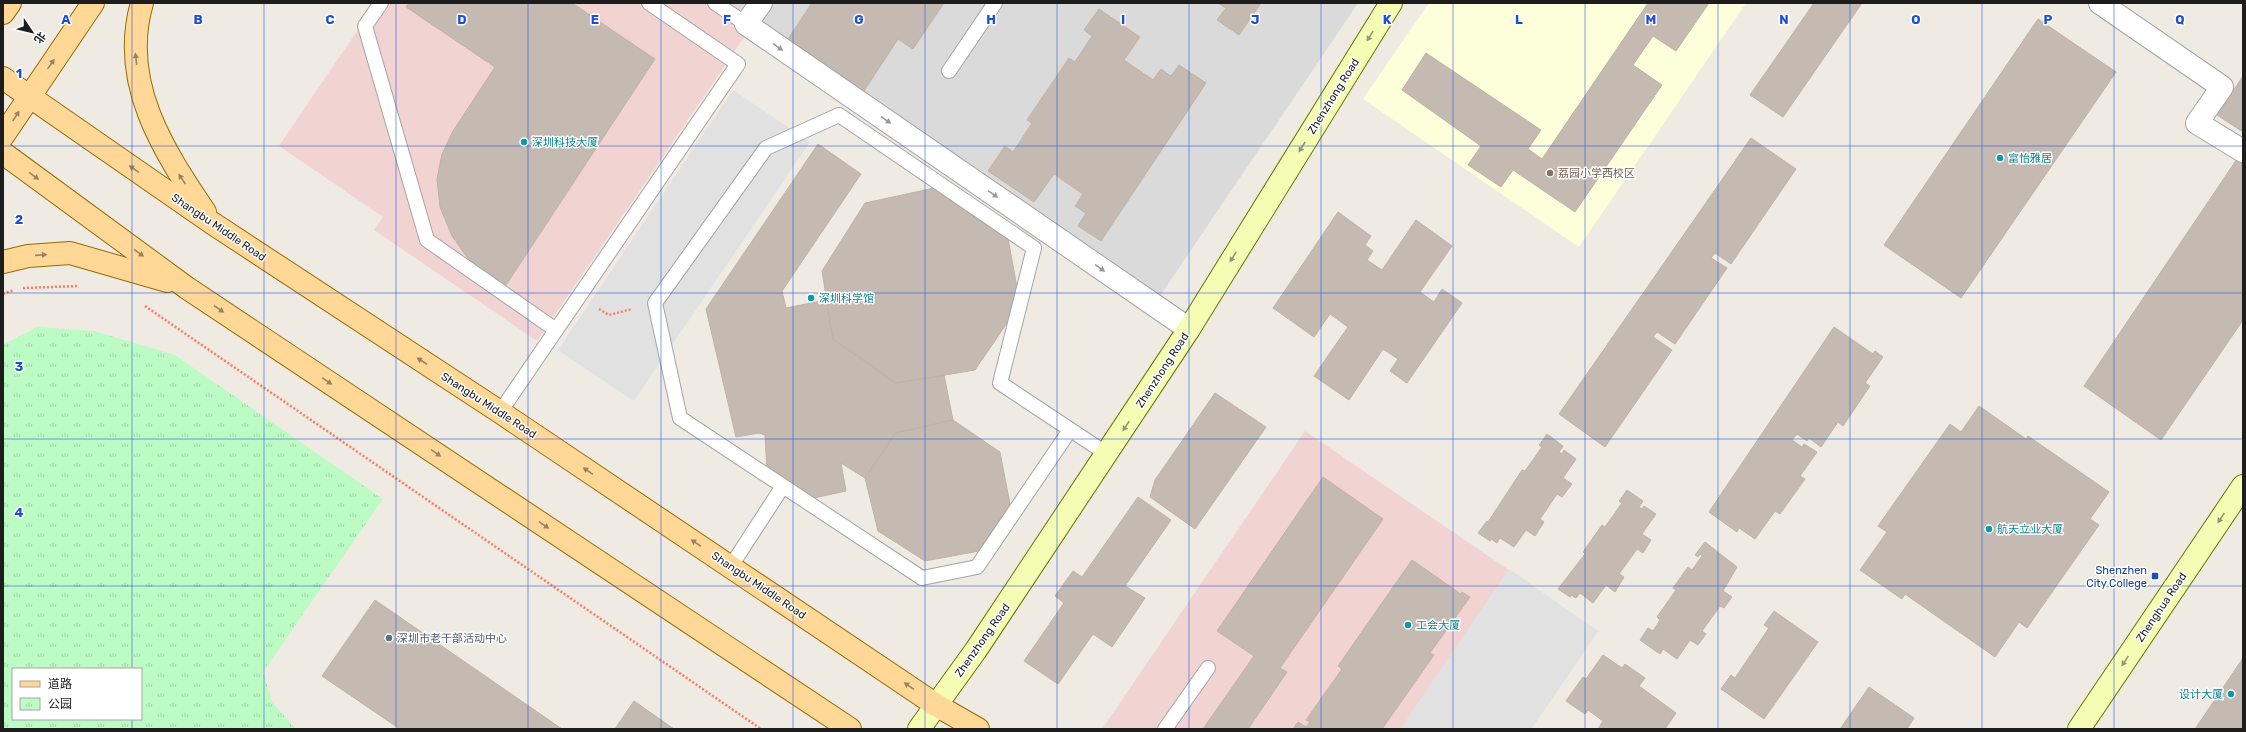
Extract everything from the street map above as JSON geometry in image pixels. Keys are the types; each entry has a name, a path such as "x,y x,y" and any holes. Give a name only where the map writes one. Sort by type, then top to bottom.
{"main road":[{"path":"3,13 10,3"},
{"path":"3,136 93,3"},
{"path":"142,3 138,14 136,54 140,86 148,113 160,143 212,223"},
{"name":"Shangbu Middle Road","path":"3,78 212,223 500,412 936,705 978,729"},
{"path":"3,153 187,288 850,729"},
{"path":"3,262 28,256 70,253 187,288"}],"street":[{"path":"761,3 746,24 1189,329"},
{"name":"Zhenzhong Road","path":"920,729 976,650 1189,329 1391,3"},
{"path":"2100,3 2222,87 2198,123 2243,151"},
{"name":"Zhenghua Road","path":"2079,729 2243,486"}],"lane":[{"path":"381,3 366,26 427,240 556,330"},
{"path":"500,412 738,64 649,3"},
{"path":"715,3 746,24"},
{"path":"949,70 995,3"},
{"path":"1070,430 977,567 922,578 680,418 655,303 766,148 839,115 1034,248 1000,383 1107,454"},
{"path":"731,566 783,486"},
{"path":"1165,729 1208,668"}],"path":[{"path":"3,294 22,288 86,288"},
{"path":"579,296 609,315 655,303"},
{"path":"140,303 154,310 222,356 603,622 761,729"}],"shaded area":[{"path":"376,3 740,3 735,11 754,23 537,341 374,230 383,217 279,146"},
{"path":"740,3 1358,3 1158,299 735,11"},
{"name":"荔园小学西校区","path":"1429,3 1746,3 1579,247 1363,99"},
{"path":"733,90 810,142 634,401 558,350"},
{"name":"工会大厦","path":"1305,431 1598,631 1531,729 1102,729"},
{"path":"1509,569 1598,631 1531,729 1400,729"}],"green space":[{"path":"37,327 94,331 175,355 383,499 263,672 272,702 296,729 3,729 3,345"}],"building":[{"name":"深圳科技大厦","path":"409,3 572,3 655,59 504,288 472,264 452,236 440,207 437,179 442,154 453,131 495,67 406,7"},
{"path":"812,3 944,3 913,49 898,39 862,94 786,42"},
{"path":"1218,3 1261,3 1239,35 1217,20 1226,8"},
{"path":"1648,3 1709,3 1676,51 1653,36 1633,65 1662,85 1575,212 1513,170 1501,187 1468,165 1481,146 1402,90 1426,53 1541,130 1528,149 1542,159"},
{"path":"1814,3 1862,3 1783,117 1750,95"},
{"path":"1099,9 1140,37 1124,60 1153,80 1161,69 1171,76 1179,65 1206,83 1101,241 1078,226 1086,213 1075,206 1083,194 1054,174 1034,202 988,171 1005,146 1013,152 1032,123 1027,120 1069,58 1075,62 1092,36 1084,30"},
{"name":"富怡雅居","path":"2038,19 2116,72 1961,298 1884,245"},
{"path":"2243,76 2243,132 2217,115"},
{"path":"1751,138 1796,169 1731,264 1715,253 1711,258 1727,268 1675,344 1657,332 1653,337 1672,350 1605,447 1559,414"},
{"path":"818,144 861,174 782,291 786,308 826,300 833,339 896,383 944,375 953,420 896,433 865,478 841,463 846,491 809,499 767,471 765,435 759,433 736,437 706,309"},
{"path":"2237,159 2243,164 2243,320 2161,440 2084,386"},
{"path":"939,187 1007,233 1020,304 975,370 896,383 833,339 822,271 865,203"},
{"path":"1338,212 1371,236 1365,245 1373,251 1367,260 1382,270 1416,220 1452,246 1420,292 1434,302 1442,289 1462,303 1407,383 1390,371 1398,359 1383,349 1349,400 1314,376 1348,327 1330,314 1314,337 1273,308"},
{"path":"1834,327 1873,354 1875,351 1883,357 1865,383 1870,386 1843,426 1838,422 1821,447 1809,438 1807,441 1797,434 1792,440 1802,447 1804,444 1817,452 1800,476 1805,479 1780,514 1775,511 1755,539 1739,528 1737,532 1709,512"},
{"path":"1215,393 1266,427 1195,529 1150,497 1155,480"},
{"name":"航天立业大厦","path":"1979,406 2026,439 2028,436 2109,492 2090,519 2099,525 2027,628 2019,622 1995,657 1905,594 1902,599 1860,570 1887,532 1878,526 1950,424 1961,432"},
{"path":"953,420 1000,452 1010,504 979,551 925,561 878,531 865,478 896,433"},
{"path":"1547,434 1563,446 1559,452 1562,454 1564,450 1576,459 1563,478 1572,484 1562,497 1557,494 1540,519 1544,522 1535,536 1526,530 1514,547 1500,538 1497,543 1491,539 1490,541 1478,533 1487,521 1488,522 1522,470 1525,471 1542,447 1539,445"},
{"path":"1323,477 1383,519 1280,668 1287,672 1248,729 1203,729 1254,656 1217,631"},
{"path":"1627,490 1643,501 1639,507 1642,509 1644,506 1656,514 1642,534 1651,540 1643,553 1637,549 1619,574 1624,577 1615,592 1606,585 1593,603 1580,593 1576,598 1571,595 1570,597 1558,589 1585,554 1583,552 1602,525 1605,527 1622,503 1619,501"},
{"path":"1138,497 1171,520 1125,586 1145,598 1112,647 1093,634 1058,684 1024,661 1064,603 1055,596 1073,571 1082,577"},
{"path":"1705,542 1737,567 1723,591 1732,597 1724,608 1720,606 1702,631 1706,634 1698,645 1690,640 1677,659 1663,649 1660,654 1640,640 1648,628 1653,631 1660,620 1657,617 1676,590 1673,588 1688,567 1692,570 1702,556 1700,554 1698,557 1695,555"},
{"name":"工会大厦","path":"1412,560 1461,594 1462,592 1470,597 1430,653 1434,655 1382,729 1293,729 1298,722 1306,727 1310,722 1306,720 1342,669 1338,666"},
{"name":"深圳市老干部活动中心","path":"375,600 562,729 400,729 322,676"},
{"path":"1774,611 1818,642 1764,719 1721,689 1731,675 1735,678 1769,628 1764,625"},
{"path":"1603,655 1622,668 1625,664 1645,678 1639,686 1676,713 1665,729 1598,729 1603,721 1588,710 1585,714 1566,701 1583,677 1586,679"},
{"name":"设计大厦","path":"2243,658 2243,729 2195,729"},
{"path":"1869,687 1914,718 1907,729 1840,729"},
{"path":"634,701 674,729 615,729"}],"place":[{"name":"深圳科技大厦","path":"524,142"},
{"name":"富怡雅居","path":"2000,158"},
{"name":"荔园小学西校区","path":"1550,173"},
{"name":"深圳科学馆","path":"811,298"},
{"name":"航天立业大厦","path":"1989,529"},
{"name":"Shenzhen City College","path":"2155,576"},
{"name":"工会大厦","path":"1408,625"},
{"name":"深圳市老干部活动中心","path":"389,638"},
{"name":"设计大厦","path":"2231,694"}]}
